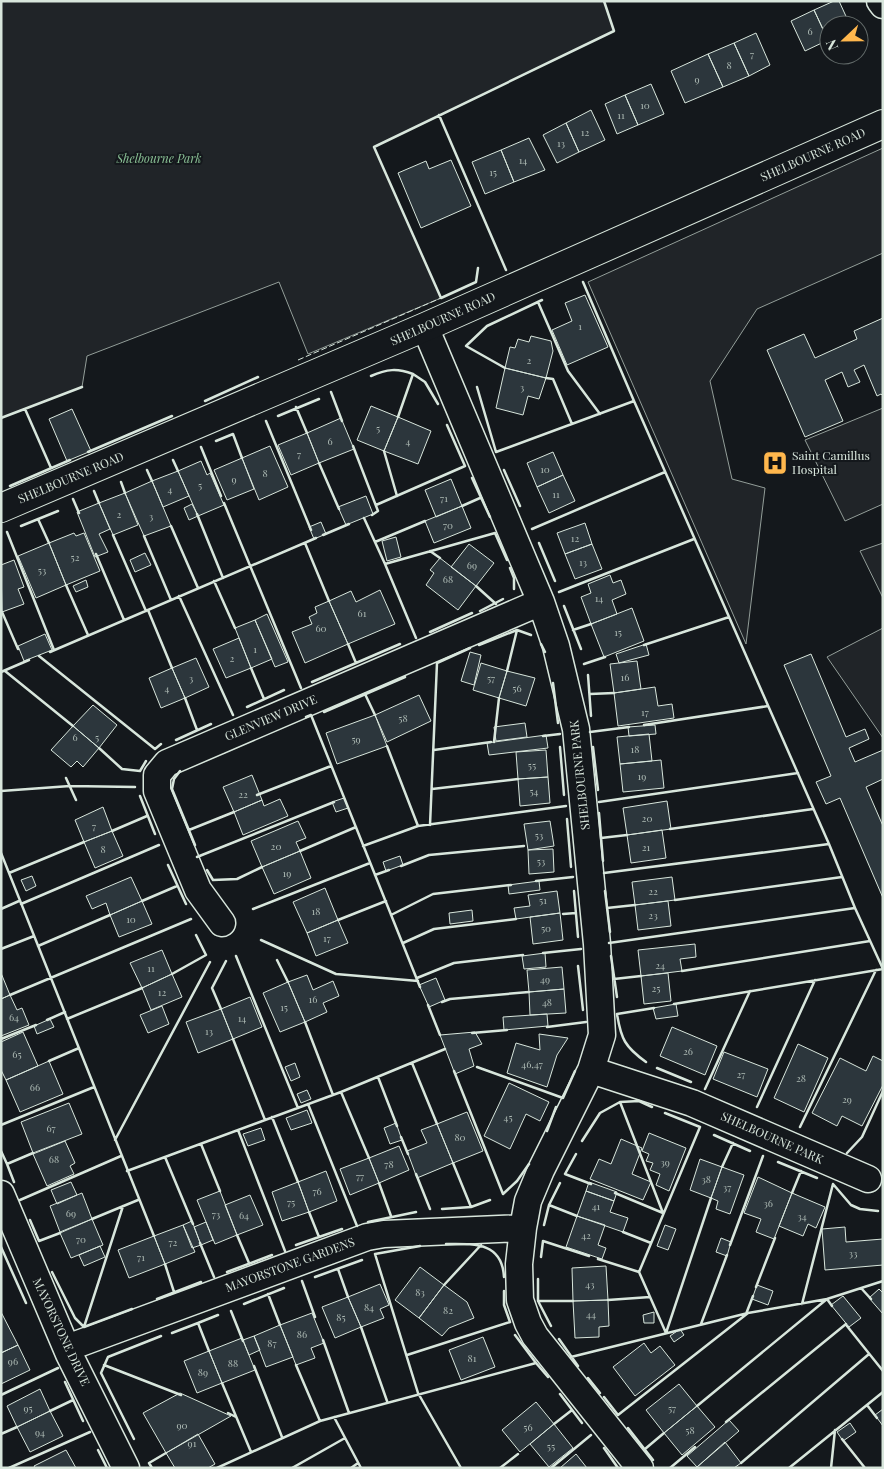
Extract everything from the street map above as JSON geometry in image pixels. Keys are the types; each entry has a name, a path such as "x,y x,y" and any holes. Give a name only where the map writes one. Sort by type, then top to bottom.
{"main road":[{"name":"SHELBOURNE ROAD","path":"1,508 425,327 883,124"}],"street":[{"path":"880,1 883,5"},
{"name":"SHELBOURNE PARK","path":"425,327 541,602 556,646 576,729 602,1016 602,1035 591,1070 536,1181 522,1228 519,1264 520,1300 531,1329 554,1361 640,1468"},
{"name":"GLENVIEW DRIVE","path":"222,923 198,890 157,791 157,775 167,763 541,602"},
{"name":"SHELBOURNE PARK","path":"591,1070 692,1103 868,1179"},
{"name":"MAYORSTONE DRIVE","path":"3,1205 67,1348 126,1468"},
{"name":"MAYORSTONE GARDENS","path":"67,1348 367,1237 384,1234 522,1228"}],"green space":[{"name":"Shelbourne Park","path":"1,1 604,1 614,31 374,147 441,298 308,354 279,282 87,356 82,387 1,418"},
{"path":"883,148 883,253 757,309 710,381 732,479 765,488 746,644 588,282"},
{"path":"883,408 883,504 845,521 805,440"},
{"path":"883,543 883,598 860,551"},
{"path":"883,628 883,738 827,657"}],"building":[{"path":"834,1 839,1 845,15 819,15 819,21 814,10"},
{"path":"814,10 819,21 819,44 805,51 791,21"},
{"path":"756,33 770,65 749,76 734,43"},
{"path":"734,43 749,76 723,87 708,54"},
{"path":"708,54 723,87 685,103 671,71"},
{"path":"651,84 664,114 638,125 625,95"},
{"path":"625,95 638,125 617,134 605,104"},
{"path":"591,110 605,140 579,152 566,123"},
{"path":"566,123 579,152 557,163 543,135"},
{"path":"529,138 545,170 514,182 501,150"},
{"path":"501,150 514,182 485,194 472,162"},
{"path":"451,160 471,206 421,228 398,173 426,161 429,169"},
{"path":"585,295 608,347 567,365 552,330 572,321 565,303"},
{"path":"883,318 883,396 881,394 877,396 864,365 854,370 860,382 848,387 842,372 825,380 843,421 805,437 767,350 804,334 815,358 857,339 854,331"},
{"path":"531,336 551,341 553,351 546,378 505,368 510,347 515,348 518,339 529,342"},
{"path":"505,368 546,378 539,399 528,396 523,415 496,408"},
{"path":"371,406 398,417 384,451 357,440"},
{"path":"72,409 91,451 67,461 49,419"},
{"path":"398,417 431,431 418,464 384,451"},
{"path":"341,418 354,449 319,463 307,433"},
{"path":"307,433 319,463 291,475 278,445"},
{"path":"270,446 288,487 259,500 242,458"},
{"path":"553,452 563,475 537,487 527,463"},
{"path":"242,458 254,489 227,500 214,470"},
{"path":"201,461 207,475 210,473 224,505 198,516 178,471"},
{"path":"178,471 189,496 163,507 152,481"},
{"path":"563,475 575,501 549,513 537,487"},
{"path":"451,479 462,506 436,517 425,490"},
{"path":"152,481 171,526 144,536 125,493"},
{"path":"125,493 138,525 113,535 99,503"},
{"path":"366,496 373,514 346,525 338,507"},
{"path":"99,503 110,529 99,534 108,552 95,557 77,512"},
{"path":"192,504 198,516 189,520 184,508"},
{"path":"462,506 471,528 434,543 425,521"},
{"path":"321,522 326,534 314,539 309,527"},
{"path":"585,523 592,544 565,554 557,533"},
{"path":"74,533 76,536 84,533 100,571 66,585 49,543"},
{"path":"396,537 401,557 387,561 382,541"},
{"path":"49,543 66,585 36,598 18,556"},
{"path":"469,544 494,563 476,586 451,567"},
{"path":"592,544 602,569 575,579 565,554"},
{"path":"145,553 151,565 135,572 130,560"},
{"path":"440,558 476,586 458,610 426,585 434,573 430,570"},
{"path":"14,560 24,587 18,589 24,604 2,612 1,565"},
{"path":"610,575 613,583 621,580 626,594 612,600 617,614 591,624 581,597 591,593 588,584"},
{"path":"86,580 88,587 76,592 73,586"},
{"path":"380,590 395,624 348,644 329,601 351,591 356,602"},
{"path":"329,601 348,644 305,663 292,632 312,624 309,617 317,613 315,607"},
{"path":"632,608 644,641 604,657 591,624"},
{"path":"267,614 288,662 275,667 255,620"},
{"path":"255,620 272,659 251,668 235,628"},
{"path":"45,634 52,650 24,661 18,646"},
{"path":"239,638 251,668 226,678 213,649"},
{"path":"646,644 649,655 619,663 616,654"},
{"path":"470,652 481,655 474,685 461,681"},
{"path":"811,654 846,737 865,729 869,739 849,748 855,762 883,750 883,779 866,787 883,826 883,898 840,798 826,804 816,782 831,776 784,665"},
{"path":"196,658 209,687 185,698 172,668"},
{"path":"637,661 641,689 614,693 610,664"},
{"path":"481,663 507,671 499,698 473,690"},
{"path":"172,668 185,698 161,708 149,678"},
{"path":"507,671 535,678 526,706 499,698"},
{"path":"655,687 658,706 672,704 674,718 618,726 614,693"},
{"path":"419,695 431,721 387,742 375,715"},
{"path":"93,705 117,725 99,748 73,726"},
{"path":"375,715 387,746 337,764 326,733"},
{"path":"525,723 527,737 496,741 494,727"},
{"path":"655,725 656,734 629,736 628,727"},
{"path":"73,726 99,748 83,767 77,761 71,767 51,750"},
{"path":"649,734 652,761 620,764 617,737"},
{"path":"546,735 548,748 489,755 487,743"},
{"path":"546,750 548,777 518,779 516,752"},
{"path":"661,760 664,788 623,792 620,764"},
{"path":"252,775 262,800 234,812 223,787"},
{"path":"548,777 550,803 520,806 518,779"},
{"path":"344,798 348,808 336,812 332,802"},
{"path":"280,799 288,816 243,835 234,812 262,800 264,806"},
{"path":"667,801 671,829 627,835 623,808"},
{"path":"103,807 112,831 84,842 75,820"},
{"path":"298,821 306,838 296,842 300,851 262,867 251,841"},
{"path":"550,821 554,846 528,850 524,824"},
{"path":"662,830 666,858 631,863 627,835"},
{"path":"112,831 123,856 95,868 84,842"},
{"path":"553,849 554,872 529,874 528,850"},
{"path":"300,851 311,878 274,894 262,867"},
{"path":"400,856 403,865 386,871 383,862"},
{"path":"32,876 36,886 26,891 21,880"},
{"path":"131,877 142,901 110,915 106,903 92,909 86,896"},
{"path":"672,877 675,900 635,905 632,882"},
{"path":"539,881 540,890 509,894 508,885"},
{"path":"325,888 338,920 307,933 293,902"},
{"path":"557,891 560,913 516,919 514,908 530,906 528,895"},
{"path":"142,901 152,924 119,937 110,915"},
{"path":"668,901 671,926 638,930 635,905"},
{"path":"472,910 473,921 450,924 449,913"},
{"path":"560,913 563,940 533,944 530,917"},
{"path":"338,920 348,943 316,956 307,933"},
{"path":"695,944 696,957 680,959 682,971 641,976 638,950"},
{"path":"162,950 172,974 142,988 130,963"},
{"path":"545,953 546,967 524,969 522,956"},
{"path":"562,967 564,989 529,992 527,970"},
{"path":"1,973 10,995 1,999"},
{"path":"668,973 671,1001 644,1004 641,976"},
{"path":"172,974 182,997 151,1010 142,988"},
{"path":"307,975 313,990 333,981 339,996 323,1003 327,1012 305,1022 288,982"},
{"path":"436,978 445,1000 429,1007 419,985"},
{"path":"288,982 305,1022 280,1032 263,993"},
{"path":"564,989 566,1013 530,1015 529,992"},
{"path":"10,995 17,1010 22,1008 29,1025 1,1036 1,999"},
{"path":"250,997 262,1027 233,1039 221,1009"},
{"path":"676,1004 678,1016 656,1019 653,1008"},
{"path":"162,1006 169,1024 148,1033 140,1015"},
{"path":"221,1009 233,1039 198,1053 186,1022"},
{"path":"547,1014 548,1026 504,1030 503,1017"},
{"path":"50,1019 54,1027 37,1034 34,1026"},
{"path":"672,1027 717,1046 705,1075 660,1056"},
{"path":"23,1032 38,1066 6,1080 1,1070 1,1042"},
{"path":"475,1032 482,1044 469,1049 474,1066 455,1074 440,1035"},
{"path":"539,1034 568,1038 557,1055 547,1087 507,1073 516,1043 540,1050"},
{"path":"798,1044 828,1058 804,1112 774,1098"},
{"path":"724,1052 768,1069 757,1097 713,1079"},
{"path":"873,1056 883,1061 883,1085 862,1126 842,1116 837,1126 812,1113 840,1058 866,1071"},
{"path":"49,1061 63,1094 20,1112 6,1080"},
{"path":"295,1063 300,1077 291,1081 285,1067"},
{"path":"509,1083 549,1102 540,1121 526,1114 510,1149 484,1136"},
{"path":"307,1090 311,1099 301,1103 297,1094"},
{"path":"69,1103 82,1134 33,1153 21,1122"},
{"path":"307,1110 312,1123 291,1130 286,1118"},
{"path":"467,1112 483,1151 453,1163 437,1124"},
{"path":"396,1123 402,1140 390,1144 384,1128"},
{"path":"437,1124 453,1163 417,1178 407,1151 427,1143 421,1130"},
{"path":"261,1128 265,1140 248,1146 243,1134"},
{"path":"649,1133 686,1148 669,1191 656,1185 660,1174 650,1170 653,1163 646,1161 649,1154 642,1151"},
{"path":"621,1139 642,1148 632,1174 651,1182 643,1200 590,1179 599,1159 611,1164"},
{"path":"65,1141 75,1163 70,1166 74,1174 47,1186 33,1154"},
{"path":"399,1146 409,1170 379,1183 369,1158"},
{"path":"369,1158 379,1183 350,1195 340,1169"},
{"path":"700,1159 722,1167 711,1198 690,1190"},
{"path":"722,1167 744,1175 730,1214 716,1209 718,1201 711,1198"},
{"path":"326,1171 337,1201 309,1212 298,1182"},
{"path":"758,1177 792,1193 774,1239 756,1232 761,1219 744,1213"},
{"path":"71,1182 77,1195 57,1204 51,1190"},
{"path":"298,1182 309,1212 282,1221 272,1192"},
{"path":"589,1182 617,1192 614,1201 586,1191"},
{"path":"220,1191 237,1235 215,1244 197,1200"},
{"path":"586,1191 614,1201 610,1212 628,1218 623,1232 577,1216"},
{"path":"82,1193 92,1219 60,1232 50,1206"},
{"path":"792,1193 825,1207 816,1228 808,1224 803,1236 779,1226"},
{"path":"250,1195 263,1225 237,1235 225,1205"},
{"path":"577,1216 605,1225 598,1245 606,1248 602,1259 566,1247"},
{"path":"92,1219 103,1245 71,1258 60,1233"},
{"path":"192,1221 201,1245 192,1248 183,1225"},
{"path":"206,1222 213,1240 201,1245 194,1227"},
{"path":"183,1225 195,1252 165,1264 154,1236"},
{"path":"665,1225 676,1229 668,1250 657,1246"},
{"path":"845,1227 846,1242 883,1239 883,1265 825,1270 822,1229"},
{"path":"154,1236 165,1264 129,1278 118,1250"},
{"path":"721,1238 731,1242 727,1256 716,1252"},
{"path":"100,1246 105,1257 84,1266 79,1255"},
{"path":"606,1266 608,1300 573,1301 572,1268"},
{"path":"420,1267 444,1285 419,1318 395,1300"},
{"path":"380,1284 389,1305 380,1309 384,1318 361,1327 348,1297"},
{"path":"444,1285 467,1302 474,1318 449,1328 442,1336 419,1318"},
{"path":"757,1285 773,1291 768,1305 752,1299"},
{"path":"879,1289 883,1293 883,1314 869,1298"},
{"path":"843,1296 861,1318 849,1327 831,1305"},
{"path":"348,1297 361,1327 335,1338 322,1307"},
{"path":"608,1300 609,1326 599,1327 599,1337 575,1338 573,1301"},
{"path":"1,1312 18,1345 1,1353"},
{"path":"654,1312 654,1323 644,1323 643,1315"},
{"path":"312,1313 324,1343 311,1348 315,1358 296,1365 280,1325"},
{"path":"280,1325 293,1357 266,1367 254,1336"},
{"path":"680,1329 684,1335 674,1342 670,1336"},
{"path":"254,1336 260,1350 249,1355 243,1340"},
{"path":"483,1337 495,1367 461,1380 449,1350"},
{"path":"242,1338 255,1370 222,1383 209,1351"},
{"path":"644,1343 651,1353 660,1346 675,1365 635,1396 613,1367"},
{"path":"18,1345 30,1370 1,1384 1,1353"},
{"path":"209,1351 222,1383 197,1393 184,1361"},
{"path":"679,1384 697,1406 664,1433 646,1410"},
{"path":"40,1389 50,1411 17,1427 7,1406"},
{"path":"180,1393 231,1416 166,1453 143,1413"},
{"path":"536,1402 554,1424 520,1452 502,1430"},
{"path":"697,1406 715,1427 682,1455 664,1433"},
{"path":"883,1409 883,1426 875,1415"},
{"path":"50,1411 63,1436 30,1452 17,1427"},
{"path":"729,1420 739,1431 697,1467 687,1456"},
{"path":"850,1423 856,1432 843,1441 837,1432"},
{"path":"554,1424 573,1448 549,1467 530,1444"},
{"path":"198,1434 215,1464 208,1468 175,1468 166,1453"},
{"path":"725,1442 741,1463 734,1468 696,1468"},
{"path":"66,1450 76,1468 35,1468 34,1466"},
{"path":"576,1454 587,1468 560,1468"}],"fence":[{"path":"298,360 441,298"}],"wall":[{"path":"478,268 476,282 441,298 374,147 614,31 604,1"},
{"path":"439,115 506,270"},
{"path":"477,387 496,452 634,401 583,282"},
{"path":"505,368 466,346 487,326 542,300"},
{"path":"538,302 568,371 600,414"},
{"path":"371,376 392,370 413,374"},
{"path":"398,417 413,374 425,382 438,404"},
{"path":"205,401 258,377"},
{"path":"546,378 553,379 572,424"},
{"path":"1,418 82,387"},
{"path":"331,392 342,421"},
{"path":"278,416 319,399"},
{"path":"634,401 829,844 855,908"},
{"path":"296,407 307,433"},
{"path":"25,409 51,468"},
{"path":"88,452 172,416"},
{"path":"266,421 311,530"},
{"path":"376,505 465,466 447,425"},
{"path":"216,441 233,434 242,458"},
{"path":"353,446 378,511 372,515"},
{"path":"201,447 221,496"},
{"path":"384,451 397,496"},
{"path":"10,486 70,460"},
{"path":"173,460 178,471"},
{"path":"319,463 339,509"},
{"path":"147,470 152,481"},
{"path":"504,470 520,506"},
{"path":"532,529 665,472"},
{"path":"472,478 490,517"},
{"path":"121,482 125,493"},
{"path":"94,491 99,503"},
{"path":"462,506 480,498"},
{"path":"73,499 79,513"},
{"path":"224,503 301,688"},
{"path":"21,526 58,511"},
{"path":"197,514 223,578"},
{"path":"364,518 385,564 495,533 507,560"},
{"path":"38,519 49,543"},
{"path":"375,542 425,521"},
{"path":"323,535 349,524"},
{"path":"171,526 198,588"},
{"path":"7,532 54,650"},
{"path":"113,535 146,611"},
{"path":"144,536 171,600"},
{"path":"50,652 316,538"},
{"path":"559,592 694,539"},
{"path":"305,543 329,601"},
{"path":"539,543 555,581"},
{"path":"430,551 440,558"},
{"path":"96,554 124,620"},
{"path":"385,564 416,638"},
{"path":"510,568 514,578 514,589"},
{"path":"214,581 235,628"},
{"path":"66,585 88,635"},
{"path":"476,586 496,604"},
{"path":"179,596 233,715"},
{"path":"480,611 503,599"},
{"path":"564,606 581,649"},
{"path":"148,610 172,668"},
{"path":"2,612 18,649"},
{"path":"430,632 472,613"},
{"path":"644,645 729,617"},
{"path":"573,630 591,624"},
{"path":"479,645 517,630 531,635"},
{"path":"507,671 517,630"},
{"path":"348,644 356,663"},
{"path":"312,682 400,644"},
{"path":"541,644 545,652"},
{"path":"430,825 437,663 470,648"},
{"path":"39,656 155,749 161,744"},
{"path":"584,664 605,657"},
{"path":"1,672 29,660"},
{"path":"251,668 264,699"},
{"path":"5,671 73,726"},
{"path":"588,675 591,716"},
{"path":"324,712 405,677"},
{"path":"553,683 558,723"},
{"path":"247,707 284,690"},
{"path":"590,694 614,693"},
{"path":"365,694 375,715"},
{"path":"185,698 197,730"},
{"path":"494,742 499,698"},
{"path":"644,725 768,706"},
{"path":"306,717 311,715 420,987"},
{"path":"176,740 211,724"},
{"path":"590,732 629,727"},
{"path":"543,736 560,734"},
{"path":"434,750 491,742"},
{"path":"387,746 418,826"},
{"path":"560,747 564,795"},
{"path":"593,747 598,790"},
{"path":"99,748 122,769 140,771 146,761"},
{"path":"257,795 331,766"},
{"path":"180,771 174,779 172,789 195,845"},
{"path":"599,802 798,773"},
{"path":"66,778 76,800"},
{"path":"432,789 518,779"},
{"path":"1,791 70,786 135,787"},
{"path":"140,796 155,834"},
{"path":"197,857 334,802"},
{"path":"363,846 418,826 566,806"},
{"path":"670,829 813,809"},
{"path":"189,830 234,812"},
{"path":"599,813 603,861"},
{"path":"112,831 147,816"},
{"path":"567,819 571,867"},
{"path":"300,851 356,827"},
{"path":"601,838 627,835"},
{"path":"9,873 84,842"},
{"path":"604,873 829,844"},
{"path":"21,904 159,845"},
{"path":"401,866 429,855 524,846"},
{"path":"1,853 154,1236"},
{"path":"253,909 370,863"},
{"path":"168,865 186,904"},
{"path":"207,870 213,880 237,879 262,867"},
{"path":"375,875 389,870"},
{"path":"536,881 573,877"},
{"path":"675,900 842,877"},
{"path":"391,915 433,894 511,885"},
{"path":"142,901 177,886"},
{"path":"574,891 578,937"},
{"path":"605,891 610,932"},
{"path":"1,909 19,901"},
{"path":"338,920 386,901"},
{"path":"607,908 635,905"},
{"path":"609,943 855,908 883,969"},
{"path":"563,914 576,913"},
{"path":"38,946 110,915"},
{"path":"10,995 191,919"},
{"path":"403,943 434,929 516,919"},
{"path":"172,974 206,955 196,935"},
{"path":"1,949 34,936"},
{"path":"261,940 336,974 418,981"},
{"path":"682,971 870,941"},
{"path":"543,953 581,949"},
{"path":"417,978 454,963 523,955"},
{"path":"236,956 298,1108"},
{"path":"611,956 617,997"},
{"path":"277,960 288,982"},
{"path":"221,1009 212,988 226,961"},
{"path":"115,1140 210,962"},
{"path":"578,966 583,1010"},
{"path":"674,1004 883,969"},
{"path":"800,1127 876,970"},
{"path":"614,979 641,976"},
{"path":"757,1107 815,980"},
{"path":"67,1019 142,988"},
{"path":"705,1089 750,991"},
{"path":"442,1002 450,999 529,992"},
{"path":"428,1005 440,1035"},
{"path":"646,1062 633,1052 625,1042 620,1030 617,1014 654,1008"},
{"path":"47,1020 65,1012"},
{"path":"305,1022 333,1095"},
{"path":"547,1027 586,1022"},
{"path":"1,1039 36,1025"},
{"path":"472,1033 507,1030"},
{"path":"233,1039 265,1120"},
{"path":"49,1061 79,1048"},
{"path":"369,1158 341,1092 445,1049"},
{"path":"412,1063 437,1124"},
{"path":"477,1067 563,1098 575,1071"},
{"path":"657,1068 691,1082"},
{"path":"454,1071 503,1194 517,1181 529,1164"},
{"path":"378,1077 397,1126"},
{"path":"1,1125 94,1087"},
{"path":"847,1153 862,1137 883,1091"},
{"path":"127,1171 341,1092"},
{"path":"620,1102 639,1101 652,1107"},
{"path":"582,1141 600,1113 620,1102 663,1213"},
{"path":"308,1104 357,1226"},
{"path":"547,1131 556,1107"},
{"path":"665,1113 700,1127 639,1272 666,1333"},
{"path":"272,1117 298,1182"},
{"path":"238,1130 285,1251"},
{"path":"714,1135 750,1151"},
{"path":"401,1137 408,1154"},
{"path":"722,1167 733,1143"},
{"path":"201,1144 220,1191"},
{"path":"1,1151 7,1164"},
{"path":"14,1182 7,1164 33,1153"},
{"path":"576,1154 565,1174 591,1184"},
{"path":"20,1200 121,1156"},
{"path":"730,1245 763,1156"},
{"path":"165,1157 193,1224"},
{"path":"778,1162 817,1178"},
{"path":"453,1163 471,1207"},
{"path":"792,1193 801,1171"},
{"path":"416,1174 430,1209"},
{"path":"379,1183 391,1216"},
{"path":"549,1205 560,1183"},
{"path":"802,1304 833,1184 851,1205 860,1209 878,1211"},
{"path":"615,1193 663,1213"},
{"path":"666,1333 711,1198"},
{"path":"92,1219 138,1200"},
{"path":"442,1209 471,1207 490,1200"},
{"path":"544,1225 549,1205 577,1216"},
{"path":"52,1272 75,1318 84,1327 123,1206"},
{"path":"309,1212 319,1237"},
{"path":"368,1222 416,1212"},
{"path":"30,1220 39,1241 60,1233"},
{"path":"296,1245 342,1229"},
{"path":"623,1232 651,1243"},
{"path":"237,1235 249,1263"},
{"path":"756,1287 775,1238"},
{"path":"541,1257 543,1241 589,1256"},
{"path":"200,1243 214,1277"},
{"path":"446,1244 475,1245 492,1251 502,1265 504,1277"},
{"path":"444,1285 481,1245"},
{"path":"420,1246 375,1254 418,1393 461,1468"},
{"path":"1,1247 26,1303"},
{"path":"227,1272 272,1255"},
{"path":"701,1324 727,1255"},
{"path":"598,1259 639,1272"},
{"path":"315,1277 362,1260"},
{"path":"165,1264 174,1292"},
{"path":"338,1269 348,1297"},
{"path":"538,1279 538,1301 551,1326"},
{"path":"302,1281 315,1317"},
{"path":"697,1406 827,1299 883,1281"},
{"path":"157,1299 201,1282"},
{"path":"244,1304 284,1288"},
{"path":"861,1288 871,1299"},
{"path":"407,1355 510,1322 504,1305 504,1291"},
{"path":"268,1294 280,1325"},
{"path":"746,1314 753,1296"},
{"path":"608,1300 650,1297"},
{"path":"748,1313 827,1299 832,1306"},
{"path":"538,1301 573,1301"},
{"path":"84,1327 132,1309"},
{"path":"231,1311 243,1341"},
{"path":"571,1357 748,1313 618,1415 604,1397"},
{"path":"198,1323 218,1315"},
{"path":"172,1333 198,1323 209,1351"},
{"path":"726,1422 846,1324"},
{"path":"847,1326 883,1371"},
{"path":"361,1327 387,1401"},
{"path":"217,1468 320,1421 536,1363 515,1335"},
{"path":"134,1439 101,1373 108,1357 161,1336"},
{"path":"559,1339 578,1366"},
{"path":"323,1340 349,1413"},
{"path":"741,1463 869,1354"},
{"path":"536,1363 548,1377"},
{"path":"104,1365 181,1395"},
{"path":"296,1365 320,1421"},
{"path":"254,1366 282,1437"},
{"path":"1,1395 58,1368"},
{"path":"588,1378 600,1393"},
{"path":"65,1382 83,1421"},
{"path":"222,1383 251,1452"},
{"path":"789,1468 883,1392"},
{"path":"560,1394 582,1423"},
{"path":"50,1411 73,1400"},
{"path":"867,1405 877,1418"},
{"path":"554,1424 572,1410"},
{"path":"228,1413 236,1417"},
{"path":"334,1417 361,1468"},
{"path":"1,1434 17,1427"},
{"path":"628,1428 653,1460"},
{"path":"831,1468 835,1430"},
{"path":"9,1468 90,1432"},
{"path":"645,1449 664,1433"},
{"path":"551,1468 591,1435"},
{"path":"292,1468 345,1438"},
{"path":"842,1439 865,1468"},
{"path":"670,1468 695,1447"},
{"path":"604,1448 618,1468"},
{"path":"98,1450 107,1468"},
{"path":"152,1468 149,1463 166,1453"},
{"path":"500,1468 518,1454"},
{"path":"351,1468 358,1463"}],"place":[{"name":"Saint Camillus Hospital","path":"775,463"}]}
